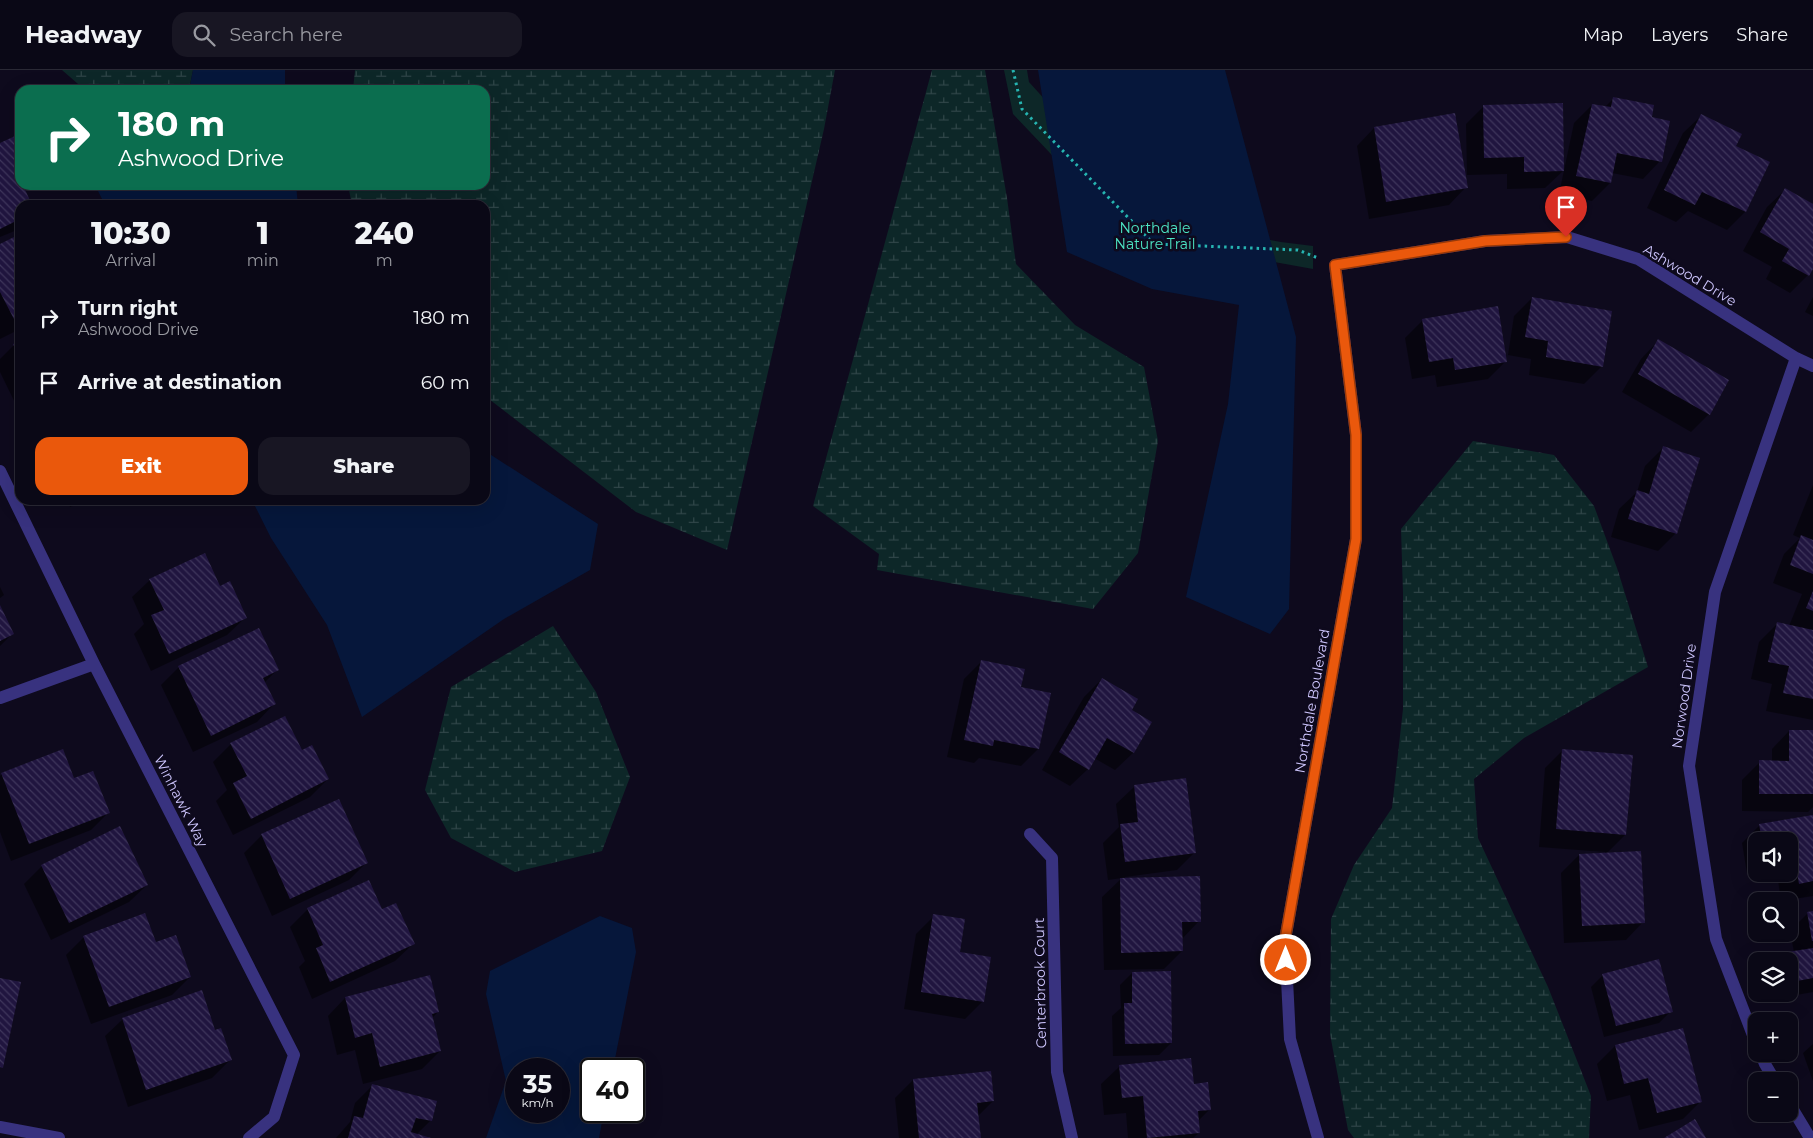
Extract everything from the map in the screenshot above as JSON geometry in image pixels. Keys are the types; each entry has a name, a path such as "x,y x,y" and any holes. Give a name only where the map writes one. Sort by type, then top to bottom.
{"street":[{"name":"Ashwood Drive","path":"1335,265 1485,241 1566,237 1638,259 1796,358 1813,366"},
{"name":"Northdale Boulevard","path":"1318,1138 1290,1039 1285,940 1356,539 1356,435 1335,265"},
{"name":"Norwood Drive","path":"1748,1022 1716,939 1689,766 1715,592 1796,358"},
{"name":"Winhawk Way","path":"0,471 15,502"},
{"name":"Winhawk Way","path":"17,505 94,664 294,1056 274,1117 249,1138"},
{"path":"0,698 94,664"},
{"name":"Centerbrook Court","path":"1030,834 1052,858 1057,1072 1072,1138"},
{"path":"1798,1118 1810,1138"},
{"path":"0,1127 59,1138"}],"path":[{"path":"1013,70 1022,109 1154,244 1298,250 1335,265"}],"green space":[{"path":"62,70 193,70 190,85 79,85"},
{"path":"355,70 835,70 824,129 727,550 636,512 490,400 490,200 351,200 349,190 490,190 490,85 354,85"},
{"path":"932,70 985,70 1007,198 1016,264 1075,325 1144,367 1158,441 1138,553 1093,609 877,570 879,554 813,506"},
{"name":"Northdale Nature Trail","path":"1004,70 1027,70 1029,82 1152,218 1281,242 1313,246 1313,269 1258,259 1145,253 1013,114"},
{"path":"1473,441 1554,455 1594,506 1617,568 1648,667 1524,738 1474,779 1478,838 1548,987 1591,1096 1589,1138 1354,1138 1348,1130 1330,1034 1331,919 1354,865 1392,808 1403,709 1401,529"},
{"path":"553,626 596,692 630,777 602,851 515,872 451,838 425,790 451,687"}],"water":[{"path":"193,70 285,70 285,85 190,85"},
{"path":"1038,70 1225,70 1296,337 1289,609 1270,634 1186,597 1228,404 1239,305 1152,289 1067,252"},
{"path":"98,190 296,190 298,200 102,200"},
{"path":"490,454 598,524 590,570 504,619 362,717 327,625 271,538 254,505 490,505"},
{"path":"600,916 632,928 636,952 615,1058 580,1058 580,1123 602,1123 599,1138 486,1138 505,1084 505,1123 570,1123 570,1058 505,1058 505,1077 486,994 490,971"}],"building":[{"path":"1613,97 1654,105 1652,117 1670,121 1662,162 1617,153 1611,183 1576,176 1592,104 1611,107"},
{"path":"1563,103 1564,171 1524,172 1524,157 1484,158 1483,105"},
{"path":"1455,113 1468,188 1386,202 1374,127"},
{"path":"1701,114 1742,134 1736,146 1770,162 1746,212 1702,192 1695,205 1664,190"},
{"path":"15,136 15,190 25,190 30,200 15,200 15,222 0,229 0,143"},
{"path":"1785,188 1813,204 1813,269 1809,276 1782,261 1789,249 1760,232"},
{"path":"15,236 15,321 0,292 0,244"},
{"path":"1532,297 1612,311 1603,367 1546,357 1548,341 1525,337"},
{"path":"1498,306 1507,362 1455,370 1453,358 1429,362 1422,319"},
{"path":"1658,339 1729,380 1710,415 1638,374"},
{"path":"1663,446 1700,458 1677,534 1628,519 1637,490 1649,494"},
{"path":"1801,535 1813,540 1813,574 1790,565"},
{"path":"205,553 220,586 230,581 247,618 169,654 151,615 164,610 149,579"},
{"path":"1813,591 1813,611 1806,608"},
{"path":"0,605 14,634 0,641"},
{"path":"1777,622 1813,630 1813,699 1783,693 1789,666 1768,662"},
{"path":"259,628 279,670 263,678 276,704 211,736 178,666"},
{"path":"981,660 1025,669 1021,687 1051,693 1039,749 994,740 993,746 964,740"},
{"path":"1102,678 1138,699 1132,710 1152,722 1134,753 1107,738 1089,770 1059,752"},
{"path":"285,716 302,750 312,745 329,779 251,819 233,783 247,776 230,743"},
{"path":"1789,730 1813,730 1813,794 1759,794 1759,760 1789,761"},
{"path":"63,749 74,778 93,771 110,813 29,844 1,773"},
{"path":"1562,749 1633,755 1626,835 1556,829"},
{"path":"1186,778 1196,853 1125,862 1120,824 1138,822 1134,785"},
{"path":"339,799 368,863 290,899 261,834"},
{"path":"1813,815 1813,881 1799,884 1798,832 1760,832 1759,824"},
{"path":"120,826 148,885 69,923 41,865"},
{"path":"1641,851 1645,923 1582,926 1579,854"},
{"path":"1200,876 1201,922 1182,922 1183,951 1121,953 1120,878"},
{"path":"369,880 382,909 396,903 415,944 330,982 316,948 323,945 307,908"},
{"path":"1813,911 1813,941 1812,941 1807,912"},
{"path":"145,913 156,942 176,935 191,977 109,1007 83,936"},
{"path":"933,914 965,919 960,952 991,957 984,1002 921,992"},
{"path":"1813,948 1813,978 1798,981 1798,952 1787,952"},
{"path":"1659,959 1673,1012 1616,1026 1602,974"},
{"path":"1171,971 1172,1043 1125,1044 1124,1003 1132,1003 1132,972"},
{"path":"430,975 439,1012 432,1014 441,1051 380,1067 372,1033 355,1038 345,997"},
{"path":"0,978 21,982 3,1068 0,1067"},
{"path":"202,990 215,1030 221,1028 232,1060 146,1090 122,1018"},
{"path":"1683,1028 1702,1102 1657,1113 1648,1078 1624,1084 1615,1045"},
{"path":"1191,1058 1194,1084 1208,1082 1211,1110 1198,1111 1200,1133 1147,1138 1143,1096 1122,1098 1119,1065"},
{"path":"991,1071 994,1101 977,1103 981,1138 919,1138 913,1079"},
{"path":"372,1084 437,1101 432,1121 416,1118 411,1132 431,1138 348,1138 354,1116 363,1118"},
{"path":"1695,1119 1706,1138 1664,1138"}],"route":[{"path":"1286,960 1285,940 1356,539 1356,435 1335,265 1485,241 1566,237"}]}
